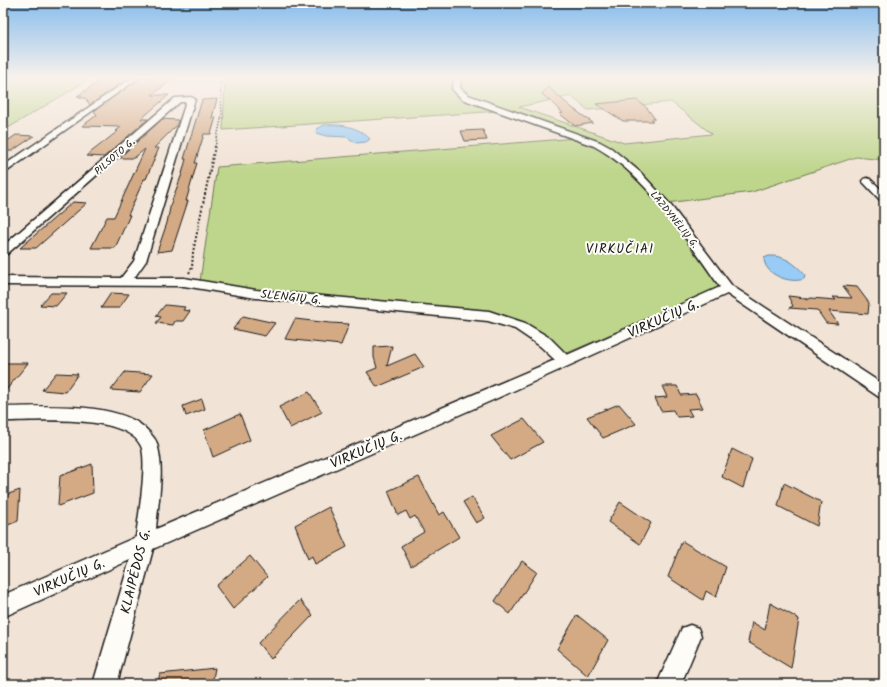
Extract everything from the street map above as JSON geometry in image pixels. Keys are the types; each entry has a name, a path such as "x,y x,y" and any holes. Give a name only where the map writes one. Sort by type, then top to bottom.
{"street":[{"path":"3,170 91,109"},
{"name":"PILSOTO G.","path":"3,252 168,109"},
{"name":"PILSOTO G.","path":"126,280 140,261 188,109"},
{"name":"LAZDYNĖLIŲ G.","path":"499,109 597,144 621,159 637,174 664,205 694,242 728,289 884,393"},
{"path":"884,183 867,181 884,198"},
{"name":"SLENGIŲ G.","path":"3,281 126,280 184,282 256,294 489,316 520,326 545,342 565,361"},
{"name":"VIRKUČIŲ G.","path":"3,606 145,543 488,396 728,289"},
{"name":"KLAIPĖDOS G.","path":"3,414 79,414 118,420 137,430 149,444 152,470 145,543 105,684"},
{"path":"669,684 690,636"}],"path":[{"path":"184,282 192,268 193,252 222,115 222,109"}],"green space":[{"path":"3,109 40,109 3,131"},
{"path":"224,109 495,109 500,111 223,130"},
{"path":"503,109 525,109 624,143 712,134 680,109 884,109 884,160 856,157 752,192 667,203 646,179 623,158 606,146"},
{"path":"577,138 608,153 638,178 719,284 718,288 565,354 522,323 226,286 200,281 217,167"}],"water":[{"path":"324,125 349,127 360,131 370,139 366,142 356,143 347,137 326,136 316,133 317,129"},
{"path":"769,256 780,257 789,261 798,267 805,275 804,279 792,280 779,277 768,269 765,264 764,258"}],"building":[{"path":"97,109 153,109 141,119 148,119 104,157 86,156 121,127 82,126 97,115 94,111"},
{"path":"199,109 214,109 212,118 216,117 211,134 204,134 195,163 197,163 186,201 188,201 172,250 157,252 167,223 171,203 182,174 186,159 184,159"},
{"path":"559,109 574,109 593,123 575,126 560,114 563,113"},
{"path":"604,109 648,109 655,119 652,119 653,121 623,121"},
{"path":"162,119 178,120 177,125 154,148 159,148 146,179 144,179 128,215 130,215 115,248 91,248 107,217 114,217 145,149 134,158 119,158"},
{"path":"483,130 487,140 465,141 461,131"},
{"path":"16,135 34,136 12,151 3,151 3,144"},
{"path":"73,202 87,203 36,248 20,248"},
{"path":"843,286 857,287 869,303 868,314 829,311 838,324 826,323 817,310 789,308 793,306 788,296 806,298 807,300 811,298 836,300 833,297 852,298"},
{"path":"51,293 67,293 56,306 40,305"},
{"path":"111,293 129,294 119,308 101,308"},
{"path":"165,305 185,307 183,310 190,311 183,321 175,321 173,325 156,323 161,317 156,316"},
{"path":"243,316 275,323 265,336 233,329"},
{"path":"295,319 349,324 341,345 285,339"},
{"path":"392,346 387,366 415,354 424,367 377,387 367,372 377,368 374,357 374,347"},
{"path":"3,363 28,363 3,394"},
{"path":"125,372 153,374 140,392 111,390"},
{"path":"56,373 78,374 65,392 42,390"},
{"path":"662,386 677,386 681,395 696,394 703,408 688,409 692,416 677,417 673,410 661,411 655,398 667,397"},
{"path":"309,392 322,412 290,428 279,407"},
{"path":"202,399 205,409 186,416 183,406"},
{"path":"619,404 636,424 603,438 587,417"},
{"path":"240,414 250,440 213,457 204,430"},
{"path":"524,419 543,442 510,460 491,436"},
{"path":"732,449 752,459 743,488 722,477"},
{"path":"92,464 93,493 58,506 60,476"},
{"path":"419,477 439,515 444,512 459,537 411,566 401,546 424,532 415,516 410,519 406,511 398,515 388,491"},
{"path":"784,483 821,502 817,526 778,506"},
{"path":"20,490 18,521 3,527 3,496"},
{"path":"472,497 485,518 476,523 463,502"},
{"path":"620,502 651,523 640,544 608,522"},
{"path":"329,507 347,547 315,564 312,556 308,559 295,525"},
{"path":"682,541 726,567 716,597 706,591 703,600 668,577"},
{"path":"250,556 267,577 233,609 216,586"},
{"path":"522,561 537,572 510,614 495,601"},
{"path":"300,600 313,615 271,659 258,643"},
{"path":"770,603 799,619 791,668 748,642 752,622 765,630"},
{"path":"577,615 608,640 588,676 557,649"},
{"path":"215,668 212,684 157,684 160,674"}],"district":[{"name":"VIRKUČIAI","path":"620,248"}]}
